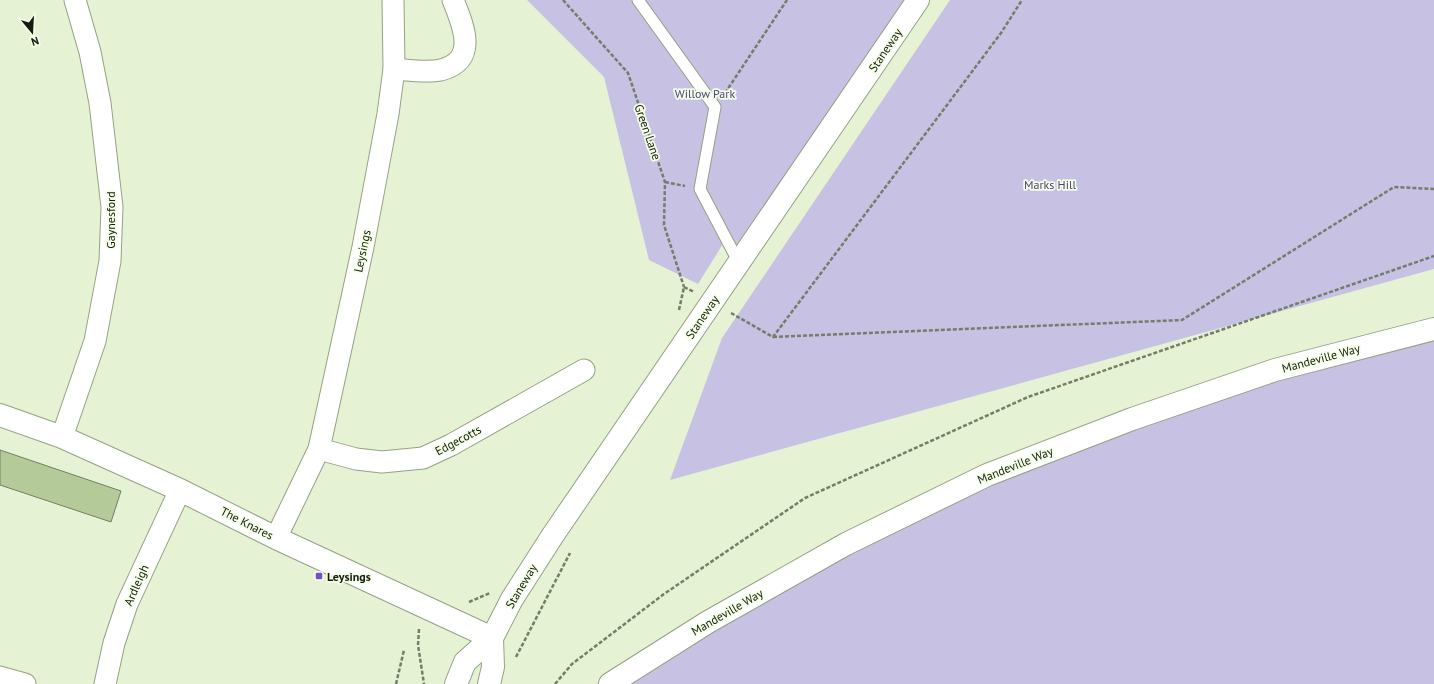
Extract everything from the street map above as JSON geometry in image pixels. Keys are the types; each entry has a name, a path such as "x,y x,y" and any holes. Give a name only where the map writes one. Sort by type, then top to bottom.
{"main road":[{"name":"Staneway","path":"456,684 465,662 492,638 512,599 553,535 713,303 918,0"},
{"name":"Mandeville Way","path":"618,680 708,622 846,544 986,476 1132,419 1275,370 1434,329"},
{"name":"The Knares","path":"0,415 62,437 180,490 276,538 492,638"},
{"name":"Staneway","path":"489,684 493,666 492,638"}],"street":[{"name":"Gaynesford","path":"62,437 95,341 110,261 112,207 100,103 90,52 75,0"},
{"name":"Leysings","path":"276,538 319,449 362,247 388,114 394,69 394,0"},
{"path":"394,69 440,70 454,64 465,52 466,40 464,28 453,0"},
{"name":"Edgecotts","path":"319,449 356,459 382,462 423,458 451,446 584,370"},
{"name":"Ardleigh","path":"105,684 114,643 127,604 180,490"},
{"path":"0,677 25,684"}],"lane":[{"path":"638,0 715,107 700,189 739,263"}],"path":[{"name":"Green Lane","path":"563,0 628,73 666,182 664,225 684,287 678,312"},
{"path":"715,107 787,0"},
{"path":"773,337 997,39 1022,0"},
{"path":"713,303 773,337 1182,320 1394,187 1434,189"},
{"path":"555,684 572,664 664,594 805,498 1028,397 1434,256"},
{"path":"515,659 571,550"},
{"path":"465,601 471,602 490,593"},
{"path":"424,684 418,645 420,622 426,607"},
{"path":"396,684 404,650"}],"green space":[{"name":"Willow Park","path":"527,0 918,0 739,263 726,239 698,284 649,260 604,77"},
{"name":"Marks Hill","path":"950,0 1434,0 1434,269 670,480 722,338"},
{"path":"1434,329 1434,684 618,684 987,475"}],"building":[{"path":"0,450 121,491 111,522 0,485"}],"place":[{"name":"Leysings","path":"319,576"}]}
